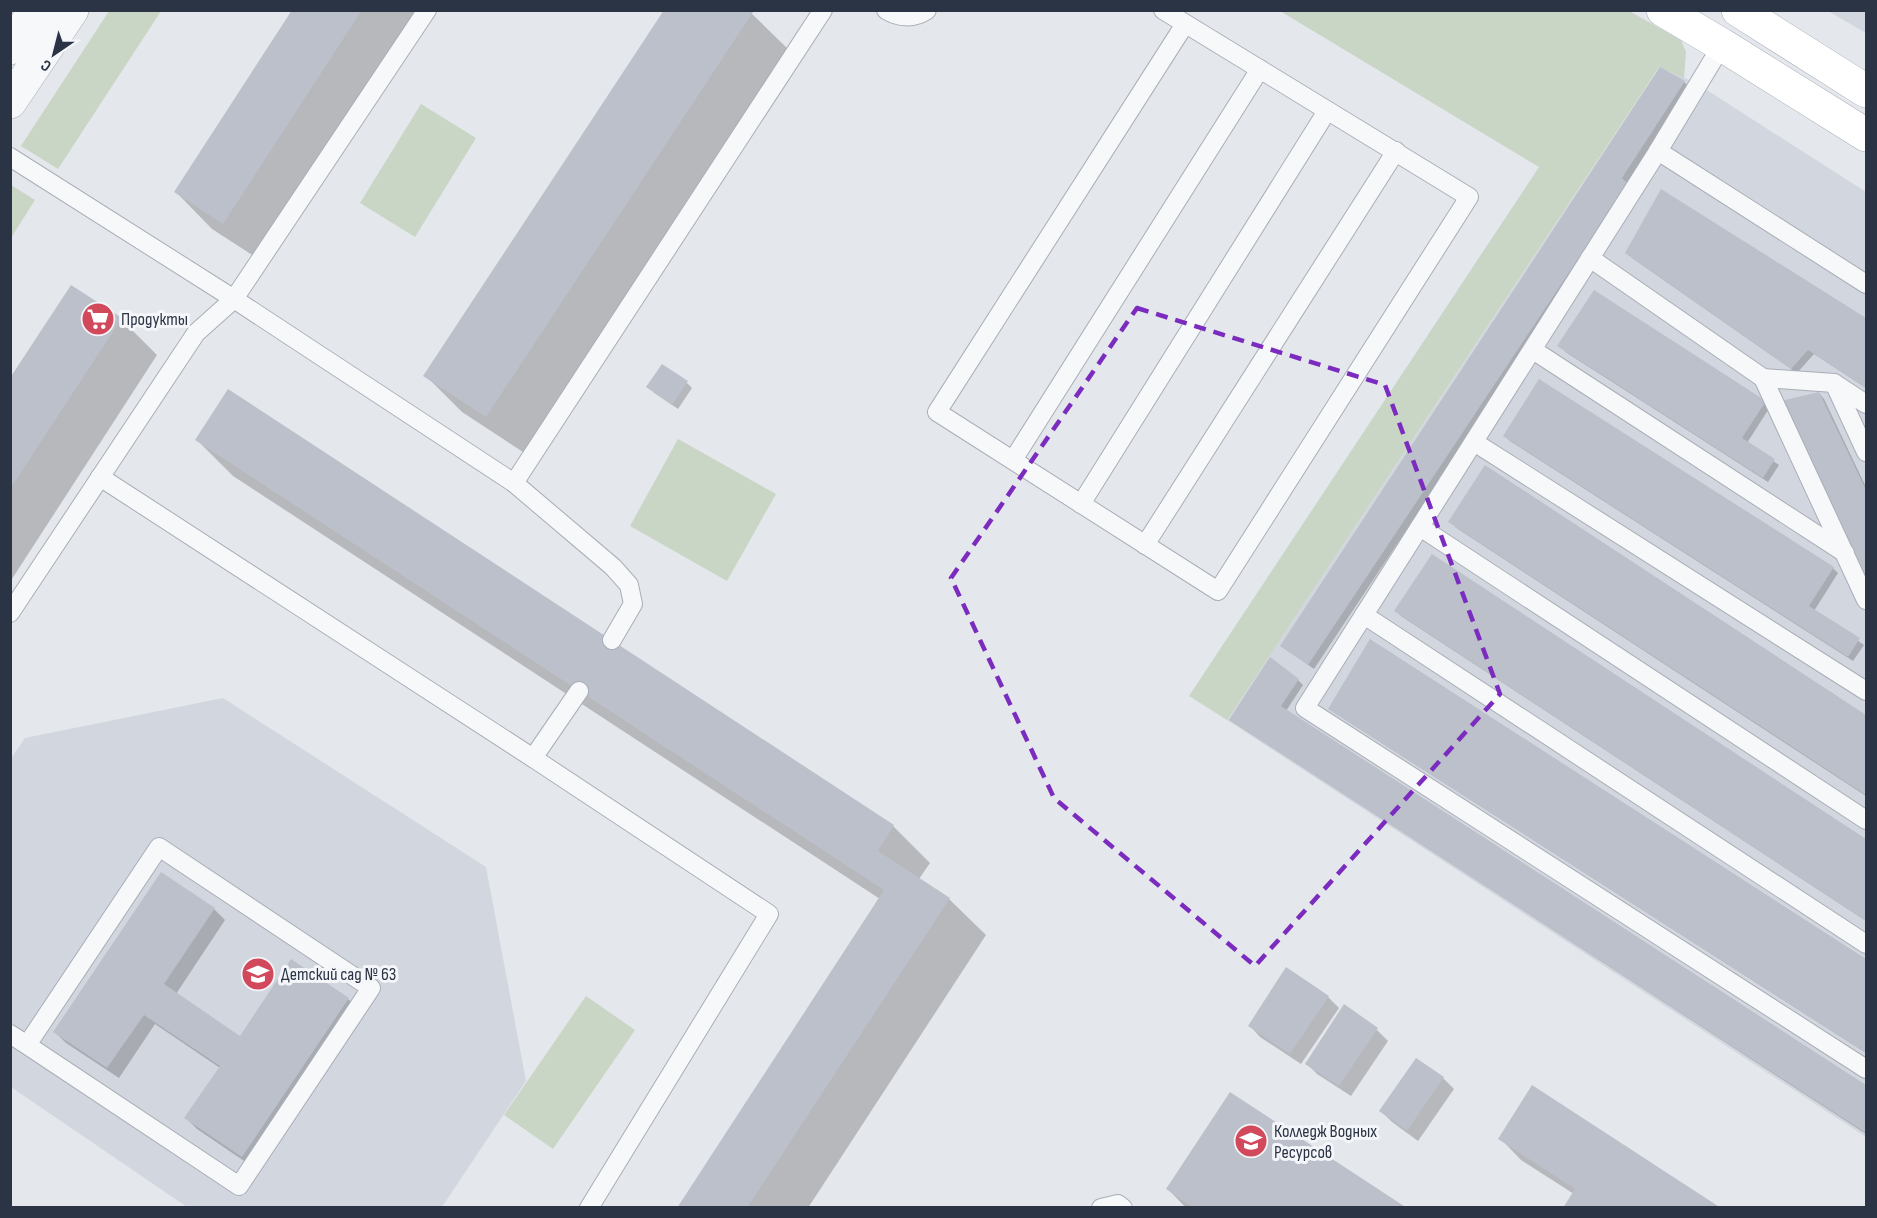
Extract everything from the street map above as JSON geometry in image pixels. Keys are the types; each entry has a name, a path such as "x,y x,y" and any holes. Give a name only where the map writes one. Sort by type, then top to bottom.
{"main road":[{"path":"1663,10 1866,135"},
{"path":"1738,10 1866,92"}],"street":[{"path":"10,48 36,10"},
{"path":"10,102 72,10"}],"lane":[{"path":"10,613 196,333 234,299 427,10"},
{"path":"514,483 823,10"},
{"path":"886,10 896,16 919,16 927,10"},
{"path":"1163,10 1469,197 1218,591 938,412 1185,24"},
{"path":"1722,45 1533,350 1305,708 1866,1069"},
{"path":"1013,460 1260,69"},
{"path":"1082,504 1327,111"},
{"path":"1146,544 1396,151"},
{"path":"1658,151 1866,284"},
{"path":"10,157 234,299 514,483 613,567 629,585 633,604 612,640"},
{"path":"1590,258 1763,378 1866,600"},
{"path":"1533,350 1845,553"},
{"path":"1763,378 1834,382 1866,404"},
{"path":"1834,382 1866,452"},
{"path":"1474,442 1866,691"},
{"path":"100,477 769,914 589,1208"},
{"path":"1420,527 1866,820"},
{"path":"1364,615 1866,944"},
{"path":"533,758 579,691"},
{"path":"10,1034 239,1186 371,988 159,847 27,1045"},
{"path":"1101,1208 1118,1204 1123,1208"}],"highlighted area":[{"path":"1137,308 1385,385 1500,694 1255,966 1054,798 951,578"}],"shaded area":[{"path":"1828,11 1866,11 1866,33"},
{"path":"1660,66 1699,85 1866,192 1866,1137 1227,720"},
{"name":"Детский сад № 63","path":"223,698 486,867 526,1081 442,1207 187,1207 11,1087 10,760 25,738"}],"green space":[{"path":"109,11 161,11 58,169 21,146"},
{"path":"1280,11 1629,11 1681,40 1686,52 1684,78 1659,67 1227,720 1189,696 1539,167"},
{"path":"421,104 476,138 415,237 360,203"},
{"path":"11,185 35,200 11,238"},
{"path":"678,439 776,494 727,581 630,526"},
{"path":"586,996 635,1030 553,1149 504,1115"}],"building":[{"path":"292,10 362,10 223,224 174,192"},
{"path":"664,10 750,10 753,12 486,417 423,376"},
{"path":"1660,67 1685,81 1622,178 1628,184 1308,665 1280,646"},
{"path":"1661,189 1866,318 1866,388 1808,350 1791,369 1625,253"},
{"path":"71,285 122,318 10,489 10,378"},
{"path":"1594,290 1766,401 1742,438 1775,459 1763,478 1557,346"},
{"path":"662,364 688,381 672,405 646,387"},
{"path":"1539,379 1834,567 1809,606 1860,638 1848,657 1503,436"},
{"path":"228,389 894,825 878,851 950,898 747,1208 677,1208 884,890 195,440"},
{"path":"1819,392 1866,490 1866,576 1781,401"},
{"path":"1485,465 1866,715 1866,795 1448,522"},
{"path":"1432,554 1866,839 1866,921 1394,611"},
{"path":"1370,639 1866,959 1866,1053 1328,709"},
{"path":"1270,657 1299,679 1281,706 1866,1085 1866,1133 1229,720"},
{"path":"161,872 215,908 164,984 240,1036 291,959 349,998 242,1157 184,1118 220,1066 144,1015 107,1068 53,1032"},
{"path":"1286,967 1329,996 1290,1054 1248,1026"},
{"path":"1344,1004 1378,1028 1339,1086 1305,1064"},
{"path":"1416,1058 1444,1077 1407,1131 1379,1111"},
{"path":"1532,1085 1721,1208 1563,1208 1575,1189 1498,1139"},
{"name":"Колледж Водных Ресурсов","path":"1230,1092 1407,1208 1194,1208 1166,1189"}],"place":[{"name":"Продукты","path":"98,319"},
{"name":"Детский сад № 63","path":"258,974"},
{"name":"Колледж Водных Ресурсов","path":"1251,1141"}]}
